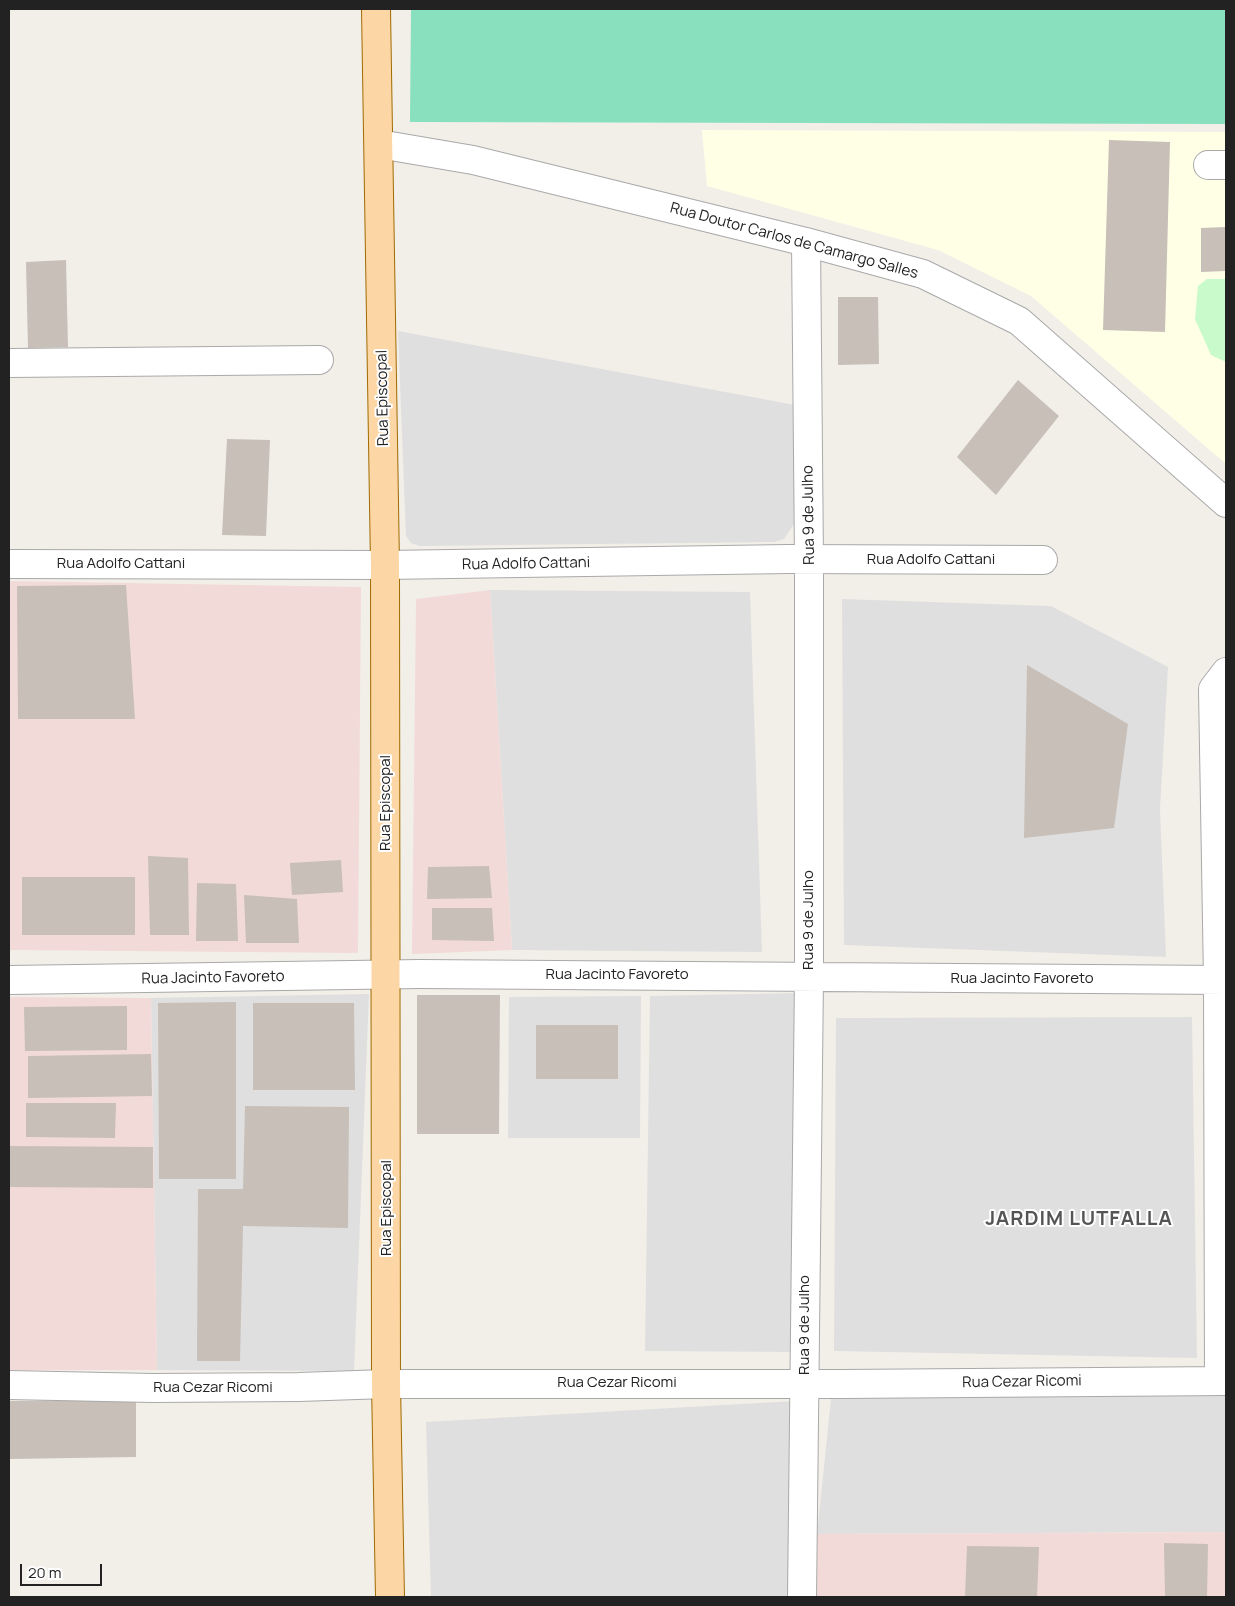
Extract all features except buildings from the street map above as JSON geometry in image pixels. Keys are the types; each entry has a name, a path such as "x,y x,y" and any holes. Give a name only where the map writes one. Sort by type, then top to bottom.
{"main road":[{"name":"Rua Episcopal","path":"376,9 385,565 386,1384 390,1597"}],"street":[{"name":"Rua Doutor Carlos de Camargo Salles","path":"379,144 473,160 806,242 923,274 1019,321 1226,503"},
{"name":"Rua 9 de Julho","path":"802,1597 809,977 809,560 806,242"},
{"path":"9,363 319,360"},
{"name":"Rua Adolfo Cattani","path":"9,564 385,565 809,560 1043,560"},
{"path":"1223,1380 1222,980 1213,689 1226,672"},
{"name":"Rua Jacinto Favoreto","path":"9,980 387,975 1222,980"},
{"name":"Rua Cezar Ricomi","path":"9,1385 163,1388 386,1384 1223,1380"}],"shaded area":[{"path":"702,130 1226,132 1226,464 1031,296 938,250 707,186"},
{"path":"398,331 795,405 794,524 784,539 774,542 420,546 411,543 406,536"},
{"path":"9,581 361,587 358,953 9,950"},
{"path":"490,590 750,592 762,952 512,950"},
{"path":"490,590 512,950 412,954 416,599"},
{"path":"842,599 1051,606 1168,667 1160,809 1166,957 844,945"},
{"path":"800,993 796,1352 645,1351 650,996"},
{"path":"369,994 354,1371 157,1370 151,998"},
{"path":"641,996 640,1138 508,1138 509,997"},
{"path":"9,997 151,998 157,1370 9,1370"},
{"path":"1192,1017 1197,1358 834,1351 836,1018"},
{"path":"1226,1381 1226,1532 817,1534 831,1399"},
{"path":"794,1401 789,1597 431,1597 426,1422"},
{"path":"1226,1532 1226,1597 815,1597 817,1534"}],"green space":[{"path":"411,9 1226,9 1226,124 410,122"},
{"path":"1207,279 1226,279 1226,362 1211,355 1195,319 1198,286"}],"district":[{"name":"JARDIM LUTFALLA","path":"1079,1219"}]}
